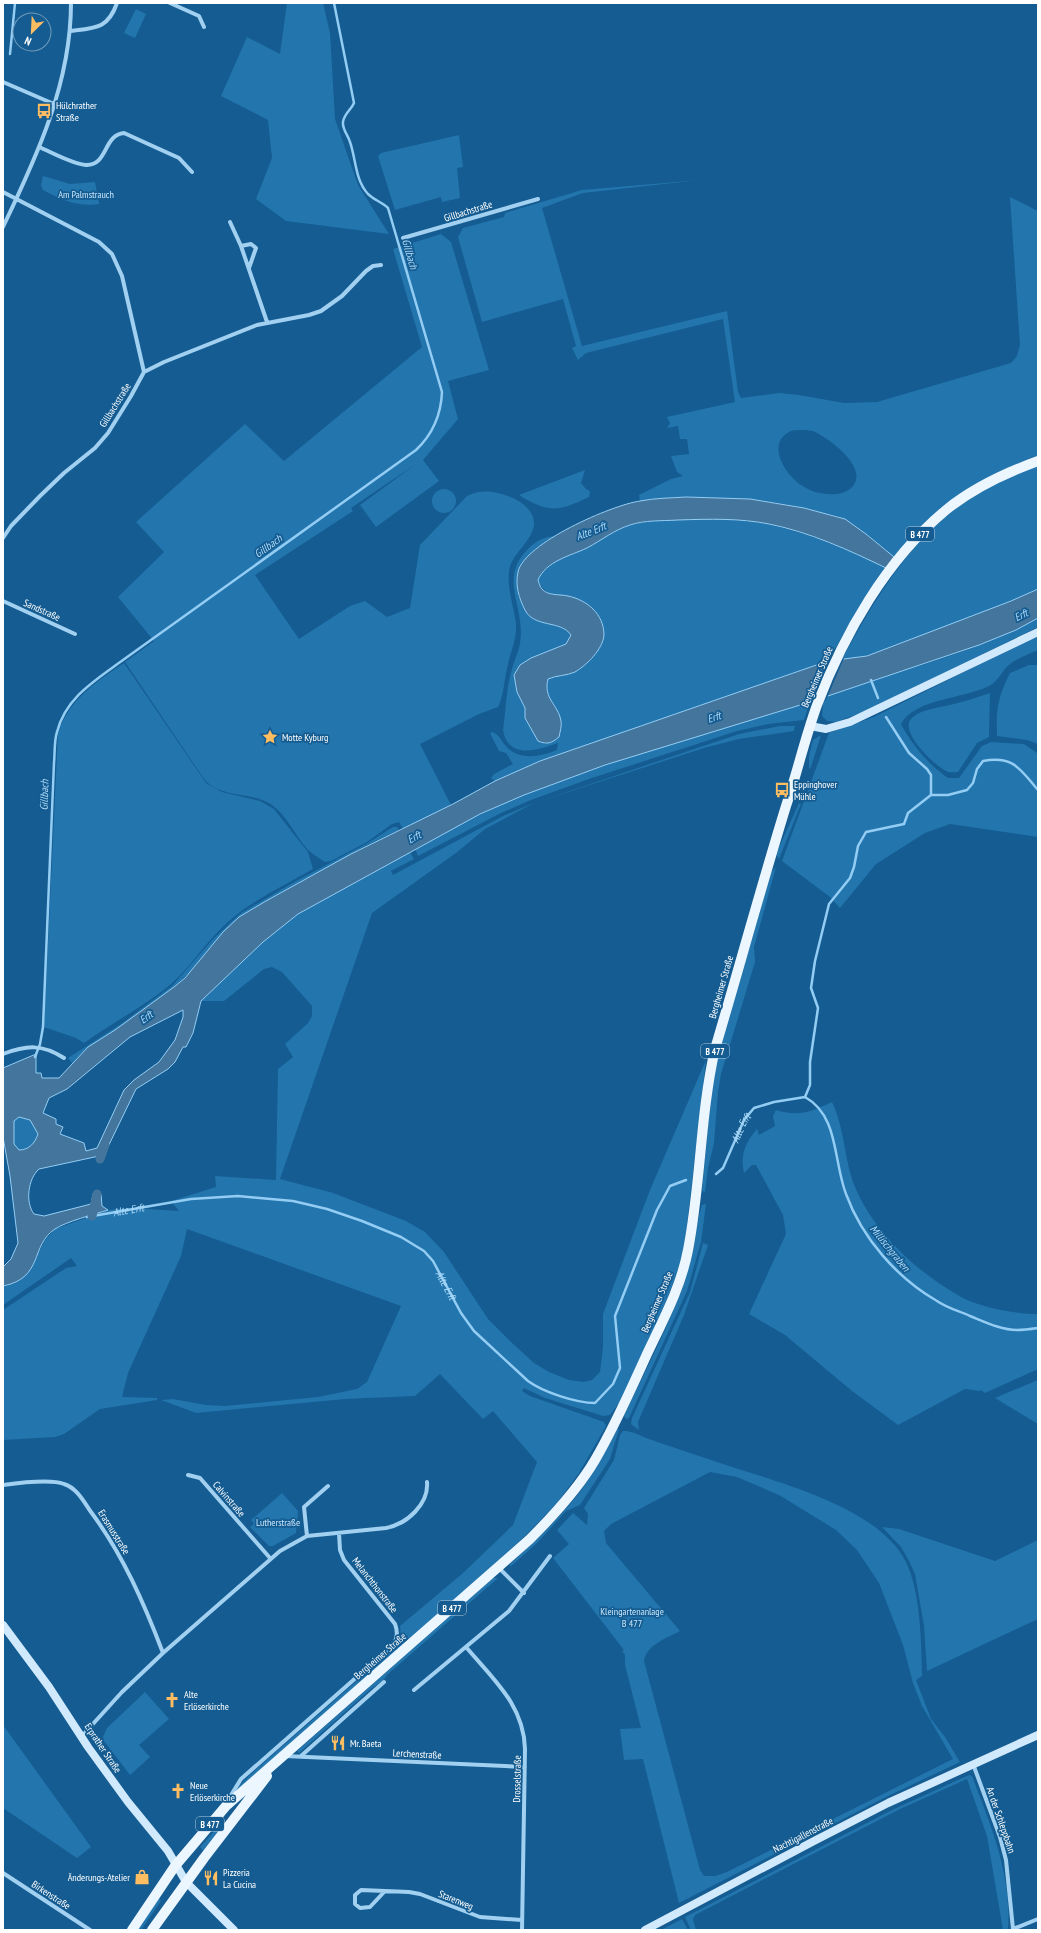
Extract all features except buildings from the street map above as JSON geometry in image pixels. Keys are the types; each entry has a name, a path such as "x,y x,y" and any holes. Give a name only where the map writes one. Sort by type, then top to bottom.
{"main road":[{"name":"Bergheimer Straße","path":"132,1930 175,1866 226,1806 499,1568 549,1520 567,1499 594,1461 615,1423 679,1285 692,1228 707,1091 715,1049 810,726 816,708 841,650 872,597 907,549 926,528 946,510 985,484 1038,461"},
{"path":"810,726 826,729 850,722 1038,632"},
{"name":"Erprather Straße","path":"3,1625 49,1687 128,1802 168,1851 175,1866 186,1882 234,1930"},
{"name":"Nachtigallenstraße","path":"645,1930 814,1840 973,1764 1038,1735"},
{"name":"Bergheimer Straße","path":"152,1930 186,1882 281,1759"}],"street":[{"path":"3,227 39,147 54,104 64,70 70,31 71,3"},
{"path":"70,31 101,26 112,15 117,3"},
{"path":"170,3 198,16 204,28"},
{"path":"3,82 54,104"},
{"path":"39,147 79,164 92,164 100,160 113,137 124,134 179,158 192,172"},
{"path":"3,192 99,242 112,254 122,276 144,372 171,359 267,322 309,315 327,308 342,296 366,271 373,266 381,265"},
{"name":"Gillbachstraße","path":"403,238 538,199"},
{"path":"230,222 241,246 267,322"},
{"path":"241,246 253,244 256,248 248,270"},
{"name":"Gillbachstraße","path":"3,538 11,526 64,473 95,448 108,433 144,372"},
{"name":"Sandstraße","path":"3,601 75,634"},
{"path":"3,1054 19,1048 30,1047 43,1049 64,1058"},
{"name":"Calvinstraße","path":"188,1475 200,1478 270,1558"},
{"name":"Erasmusstraße","path":"3,1484 56,1482 68,1486 78,1494 106,1532 126,1567 143,1602 163,1653"},
{"path":"82,1736 122,1692 163,1653 270,1558 290,1544 307,1536 386,1528 404,1522 415,1512 426,1495 427,1482"},
{"path":"307,1536 304,1507 328,1486"},
{"name":"Melanchthonstraße","path":"340,1532 340,1550 344,1560 395,1624"},
{"path":"414,1690 509,1611 524,1593 550,1556"},
{"path":"499,1568 524,1593"},
{"name":"Bergheimer Straße","path":"226,1806 232,1791 241,1779 394,1643 397,1636 395,1624"},
{"name":"Drosselstraße","path":"466,1647 506,1695 518,1714 525,1737 522,1930"},
{"path":"300,1756 384,1682"},
{"name":"Lerchenstraße","path":"281,1759 300,1756 525,1767"},
{"name":"An der Schleppbahn","path":"973,1764 1000,1837 1006,1860 1013,1929 1038,1920"},
{"name":"Birkenstraße","path":"3,1873 90,1930"},
{"name":"Starenweg","path":"385,1891 370,1908 360,1908 355,1904 355,1894 359,1891 385,1891 405,1891 420,1894 484,1918 522,1920"}],"green space":[{"path":"287,3 323,3 330,33 335,119 358,185 389,234 286,221 256,199 272,158 268,120 221,96 247,37 280,54"},
{"path":"136,9 146,14 135,38 124,33"},
{"path":"459,135 463,167 457,168 460,198 442,202 441,197 395,210 378,156 381,153"},
{"name":"Am Palmstrauch","path":"43,176 70,184 95,182 99,204 77,204 50,194 43,190 41,185"},
{"path":"700,180 583,193 542,208 582,346 727,311 738,392 741,398 779,393 844,403 877,402 1011,363 1017,356 1020,345 1010,197 1038,211 1038,455 995,474 958,496 926,522 894,557 877,542 843,518 797,506 775,502 730,498 685,498 640,501 639,495 671,479 683,476 677,472 671,456 689,454 687,439 680,439 678,426 667,428 670,423 667,417 735,402 723,319 586,353 578,360 572,348 576,346 563,299 482,322 458,237 463,228 504,217 505,213 582,190","holes":["795,430 813,431 838,447 853,464 856,473 856,481 850,489 842,493 826,494 809,489 799,484 793,478 782,462 779,454 779,446 782,438 789,432"]},
{"path":"441,234 451,242 489,370 448,381 458,419 423,460 439,481 376,527 360,505 416,464 351,508 353,511 255,575 299,639 350,606 365,601 387,617 410,608 420,545 467,496 477,492 498,493 508,496 526,506 533,517 534,523 530,536 510,566 509,579 516,624 515,636 507,668 502,698 498,707 479,714 420,744 451,805 403,829 399,822 392,824 367,842 331,861 325,862 307,849 287,820 272,805 255,798 219,790 204,779 125,662 154,641 118,597 164,552 136,522 245,424 284,461 422,347 393,249"},
{"path":"1038,466 1038,589 1011,601 867,656 841,661 888,582 916,546 932,529 959,506 981,492 1014,475"},
{"path":"585,470 581,483 590,491 589,497 569,506 561,508 546,507 529,501 519,495"},
{"path":"444,489 449,490 455,496 455,506 449,512 444,513 439,512 433,506 432,501 433,496 439,490"},
{"path":"706,518 755,522 786,529 829,543 886,568 866,595 828,661 552,757 495,781 491,778 494,774 513,764 506,753 499,751 490,733 492,732 516,754 537,756 557,750 558,743 533,750 517,749 511,746 506,739 503,730 508,684 519,650 521,630 515,594 515,572 519,561 527,550 540,540 547,537 556,536 536,548 518,596 524,604 540,617 551,624 566,630 571,635 566,644 531,658 520,665 514,675 517,692 525,708 525,718 538,741 546,744 557,711 549,696 547,688 548,679 575,671 594,656 603,642 567,596 549,593 540,585 538,580 542,573 559,560 587,547 621,528 645,522"},
{"path":"1038,618 1038,627 868,710 836,722 827,721 822,716 823,704 828,695 961,652 1013,631"},
{"path":"1038,635 1038,650 1010,664 989,686 967,694 928,704 908,715 901,724 910,739 922,754 934,767 948,778 959,778 982,746 991,742 1024,744 1037,753 1038,837 950,824 925,833 876,864 840,908 830,897 782,861 829,733 874,717"},
{"path":"124,663 206,783 222,792 260,801 274,809 308,852 313,869 258,900 237,914 220,929 178,978 170,985 149,1001 84,1043 76,1038 44,1027 58,734 69,711 84,693 103,677"},
{"path":"1029,665 1038,665 1038,744 1027,740 997,736 997,718 1000,696 1006,681 1010,673"},
{"path":"990,693 989,737 977,743 958,772 946,771 933,762 919,746 909,730 909,723 913,717 922,712"},
{"path":"810,702 804,720 768,724 737,731 589,779 531,800 501,813 418,856 415,849 472,818 561,780 644,752"},
{"path":"780,726 795,726 794,731 739,739 704,748 534,803 739,734"},
{"path":"821,735 811,767 809,769 809,756 813,740"},
{"path":"534,803 485,829 456,853 372,913 280,1179 333,1193 406,1221 425,1232 444,1252 488,1319 534,1363 549,1372 569,1380 584,1382 592,1380 600,1372 603,1347 603,1314 650,1190 706,1060 684,1251 678,1271 654,1328 619,1403 610,1415 603,1416 545,1398 524,1388 522,1391 530,1396 604,1422 606,1426 579,1473 557,1503 525,1536 411,1640 401,1637 400,1626 463,1573 513,1525 537,1462 493,1411 483,1419 440,1374 415,1396 345,1399 196,1413 161,1400 173,1399 206,1405 225,1406 318,1397 357,1389 367,1382 401,1306 187,1229 181,1256 128,1373 122,1397 157,1398 157,1400 100,1409 64,1434 55,1437 3,1440 3,1310 66,1268 77,1266 71,1258 3,1305 3,1286 9,1285 34,1262 45,1240 55,1229 108,1210 130,1208 179,1211 171,1201 216,1187 215,1176 276,1180 278,1069 293,1057 285,1044 308,1023 312,1016 312,1006 282,972 272,967 264,969 224,1001 201,1001 263,942 298,914 410,852 414,859 391,871 393,875 503,816"},
{"path":"799,803 801,804 779,859 776,854"},
{"path":"393,827 397,827 399,830 367,845 266,901 174,987 115,1030 88,1047 72,1063 68,1058 121,1024 172,986 214,938 241,913 296,881 366,844"},
{"path":"776,867 754,947 755,962 721,1074 714,1143 708,1168 705,1192 702,1191 711,1091 719,1051 771,873"},
{"path":"832,1102 840,1123 851,1177 863,1204 884,1234 911,1261 941,1284 964,1299 996,1309 1018,1313 1038,1314 1038,1369 985,1393 981,1390 965,1389 898,1425 852,1391 785,1335 749,1314 786,1234 783,1215 756,1165 752,1165 744,1173 744,1150 749,1139 757,1129 759,1135 775,1126 773,1116 776,1110 798,1113 811,1111"},
{"path":"19,1117 30,1120 38,1134 31,1145 23,1150 19,1150 14,1144 14,1121"},
{"path":"706,1204 701,1242 687,1291 629,1418 626,1419 624,1416 663,1335 677,1302 689,1265 702,1205"},
{"path":"703,1243 708,1245 684,1315 638,1422 639,1430 631,1424 632,1418 690,1292"},
{"path":"1038,1380 1038,1424 995,1398"},
{"path":"617,1429 619,1429 610,1459 580,1505 566,1511 537,1543 510,1567 510,1564 555,1521 579,1493 600,1462"},
{"name":"Kleingartenanlage B 477","path":"623,1431 633,1432 666,1445 796,1488 824,1499 850,1511 873,1526 892,1542 906,1562 915,1588 919,1618 922,1676 916,1680 931,1719 945,1737 960,1762 886,1797 679,1903 643,1759 624,1760 620,1729 641,1728 625,1665 625,1655 622,1651 624,1650 553,1558 569,1544 557,1530 573,1513 587,1525 588,1514 584,1508 614,1460 620,1435","holes":["710,1472 737,1477 779,1495 836,1530 857,1550 879,1583 903,1645 913,1683 922,1706 953,1759 727,1872 715,1876 704,1876 700,1870 644,1661 646,1655 653,1646 663,1639 680,1631 606,1543 604,1531 611,1524"]},
{"name":"Lutherstraße","path":"282,1493 298,1511 296,1533 273,1546 269,1546 250,1527 254,1524 251,1520"},
{"path":"882,1527 899,1529 995,1561 1038,1540 1038,1619 927,1671 924,1626 915,1574 901,1547"},
{"path":"493,1578 498,1578 387,1675 383,1681 372,1688 299,1753 297,1751"},
{"path":"400,1640 405,1644 238,1790 237,1788 251,1774 392,1650"},
{"path":"145,1692 169,1719 139,1745 150,1757 130,1775 104,1741 103,1737 107,1728"},
{"path":"3,1725 91,1847 77,1858 3,1808"},
{"path":"969,1775 972,1776 999,1851 1007,1890 1008,1930 1003,1930 987,1836 967,1779 900,1809 695,1915 693,1919 696,1930 688,1930 690,1928 685,1917 892,1810"},
{"path":"218,1827 220,1829 204,1852 200,1847"},
{"path":"159,1898 161,1901 141,1930 138,1930"},
{"path":"682,1919 688,1930 661,1930"}],"water":[{"path":"686,497 750,499 804,508 845,519 894,557 886,568 829,542 784,527 746,521 713,519 636,523 624,527 587,548 559,560 542,573 538,580 541,587 547,593 575,598 588,605 598,614 603,627 604,635 598,651 584,665 575,672 548,679 547,686 549,697 559,715 561,729 559,737 554,741 547,743 538,741 525,718 525,708 517,692 514,675 520,665 531,658 566,644 571,635 567,630 561,627 541,622 529,616 525,610 517,587 518,572 524,561 536,549 552,538 571,527 610,510 627,504 646,500"},
{"name":"Erft","path":"1038,589 1038,618 1016,630 979,645 810,702 605,765 524,795 480,814 298,914 263,942 201,1001 193,1033 186,1047 183,1047 175,1062 168,1069 136,1089 104,1155 39,1169 35,1173 30,1184 29,1191 29,1203 34,1214 44,1216 91,1204 93,1194 101,1194 102,1206 108,1210 73,1221 55,1229 47,1236 31,1269 25,1276 16,1282 3,1286 3,1267 11,1259 18,1243 10,1176 3,1137 3,1068 36,1054 36,1073 41,1073 42,1078 59,1078 88,1047 115,1030 185,978 223,932 239,917 351,854 453,804 495,781 540,761 828,661 867,656 1011,601","holes":["183,1010 183,1017 175,1040 159,1062 134,1080 124,1090 97,1148 86,1151 84,1143 60,1134 63,1127 56,1124 56,1119 43,1113 49,1098 67,1089 130,1037","19,1117 30,1120 38,1134 31,1145 23,1150 19,1150 14,1144 14,1121"]}],"pier":[{"path":"844,658 827,698 810,704 828,659"}],"waterway":[{"path":"10,54 15,3"},
{"name":"Gillbach","path":"35,1057 40,1044 43,1027 55,743 61,720 67,709 83,690 93,682 416,450 427,438 438,417 442,392 388,208 370,196 364,188 358,176 350,142 343,127 345,117 354,103 334,3"},
{"path":"871,680 878,698"},
{"path":"886,717 909,753 927,769 931,775 931,795"},
{"path":"805,1097 810,1085 810,1062 818,1008 811,988 815,961 829,904 850,878 854,867 858,846 866,832 904,824 908,813 931,795 948,795 967,790 973,783 977,769 983,761 1002,760 1015,765 1038,790"},
{"name":"Millischgraben","path":"805,1097 816,1105 824,1115 833,1140 846,1194 861,1226 882,1255 895,1269 922,1292 953,1309 1005,1329 1020,1330 1038,1328"},
{"name":"Alte Erft","path":"716,1174 723,1168 744,1120 754,1108 774,1102 805,1097"},
{"path":"100,1159 105,1145"},
{"name":"Alte Erft","path":"87,1217 191,1199 238,1196 293,1201 327,1209 362,1221 401,1237 424,1251 433,1261 461,1313 474,1331 528,1381 542,1389 560,1396 587,1403 595,1403 613,1384 620,1368 615,1316 657,1210 670,1186 686,1180"},
{"path":"92,1216 97,1194"}],"place":[{"name":"Hülchrather Straße","path":"44,111"},
{"name":"Motte Kyburg","path":"270,737"},
{"name":"Eppinghover Mühle","path":"782,790"},
{"name":"Alte Erlöserkirche","path":"172,1700"},
{"name":"Mr. Baeta","path":"338,1743"},
{"name":"Neue Erlöserkirche","path":"178,1791"},
{"name":"Änderungs-Atelier","path":"142,1877"},
{"name":"Pizzeria La Cucina","path":"211,1878"}]}
